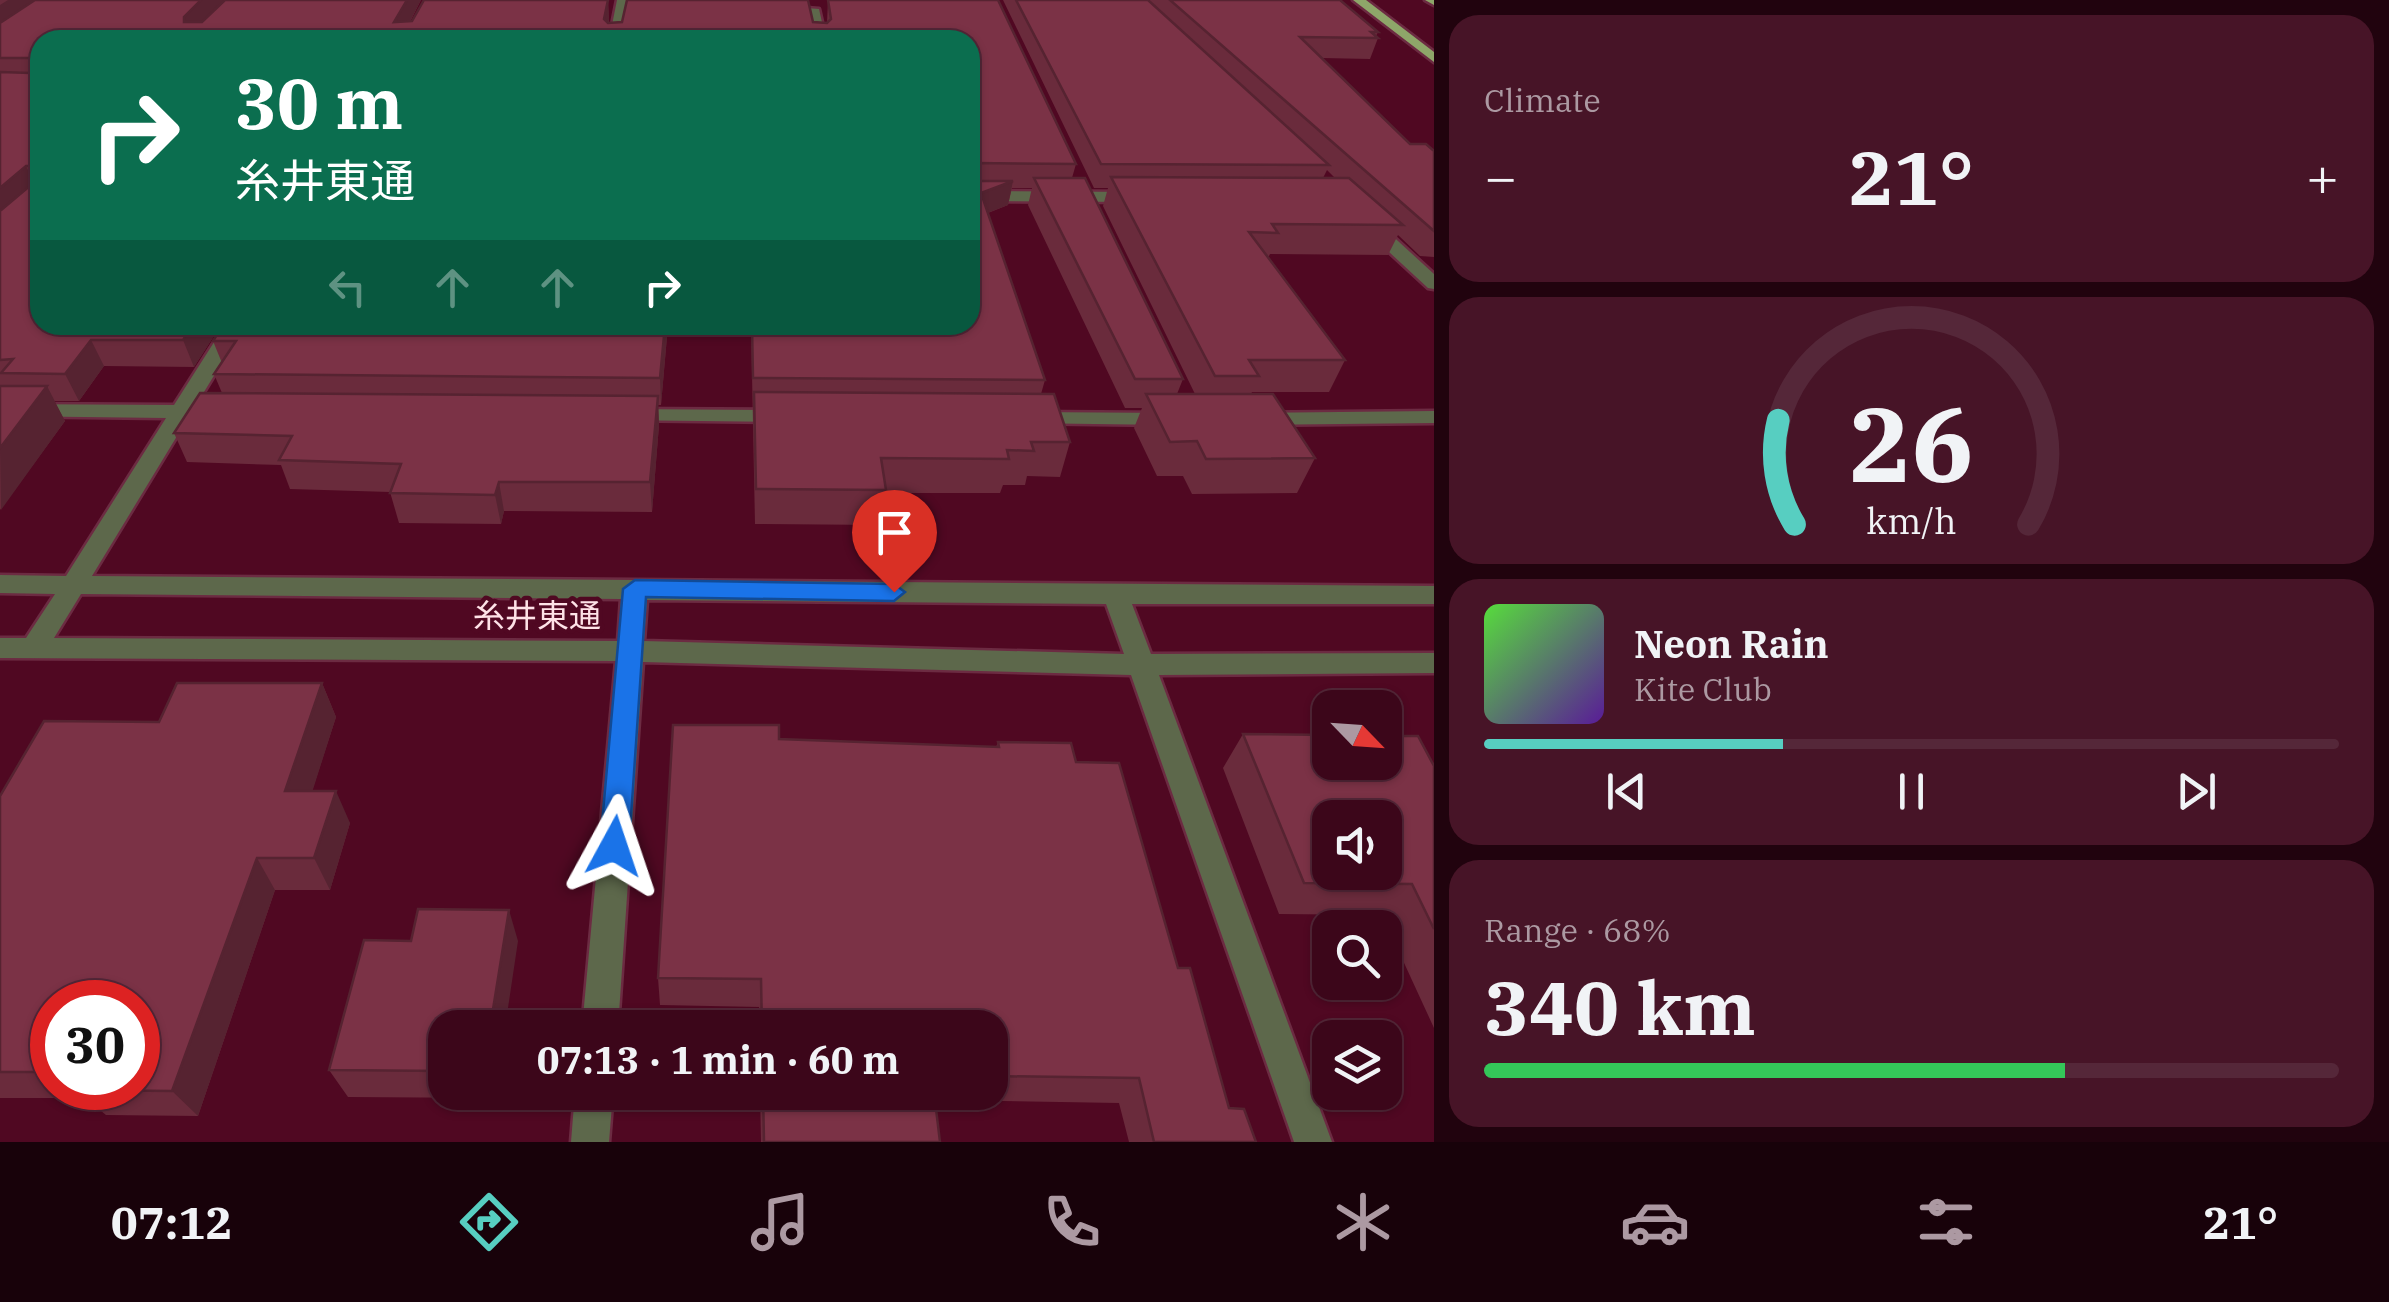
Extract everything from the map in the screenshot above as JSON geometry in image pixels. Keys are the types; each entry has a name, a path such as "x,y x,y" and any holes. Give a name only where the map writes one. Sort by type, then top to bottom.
{"main road":[{"path":"1359,0 1434,58"}],"street":[{"path":"617,30 622,5 640,10"},
{"path":"757,10 815,11 818,30"},
{"path":"1079,179 1096,214"},
{"path":"980,196 1146,197"},
{"path":"1355,210 1434,284"},
{"path":"34,648 230,335"},
{"path":"0,410 243,412"},
{"path":"599,415 797,416"},
{"path":"1230,419 1434,417"},
{"path":"1014,418 1192,419"},
{"name":"糸井東通","path":"0,584 1116,596 1434,595"},
{"path":"601,1010 635,589"},
{"path":"1116,596 1313,1142"},
{"name":"糸井東通","path":"0,648 630,652 1142,665 1434,663"},
{"path":"590,1142 593,1110"}],"building":[{"path":"35,0 201,0 184,17 184,22 202,22 225,0 407,0 394,22 412,21 424,0 608,0 604,19 608,23 622,22 627,0 808,0 813,22 827,23 831,19 828,0 998,0 1076,164 980,163 980,30 30,30 30,58 0,58 0,23"},
{"path":"1016,0 1148,0 1329,165 1101,164"},
{"path":"1170,0 1340,0 1378,32 1371,32 1378,38 1300,37 1410,144 1426,144 1434,151 1434,231"},
{"path":"0,72 30,73 30,166 0,188"},
{"path":"1111,177 1349,178 1403,225 1272,224 1278,233 1249,232 1345,360 1249,360 1259,376 1215,376"},
{"path":"1034,178 1085,178 1183,379 1135,379"},
{"path":"980,181 1013,181 981,193 1045,380 753,378 752,335 980,335"},
{"path":"30,186 30,335 186,335 183,340 91,340 65,374 1,373 13,359 0,360 0,211"},
{"path":"217,335 664,335 660,378 214,374 236,341 213,341"},
{"path":"0,386 47,386 0,448"},
{"path":"754,392 1054,394 1070,442 1031,442 1034,451 1007,450 1009,459 881,458 886,490 756,489"},
{"path":"200,393 658,396 650,482 499,482 495,495 390,493 401,464 279,460 292,436 174,433"},
{"path":"1146,394 1273,394 1315,458 1206,459 1197,441 1170,442"},
{"path":"177,683 322,683 285,791 336,791 314,858 257,858 172,1091 160,1091 160,980 30,980 30,1072 0,1072 0,796 44,721 159,722"},
{"path":"673,725 779,725 779,739 999,747 998,742 1071,743 1076,762 1119,763 1178,968 1190,968 1229,1108 1244,1109 1256,1142 1154,1142 1139,1078 1008,1076 1008,1010 762,1010 761,979 658,978"},
{"path":"1243,734 1312,735 1312,780 1402,780 1402,736 1418,736 1434,766 1434,929 1412,884 1402,884 1402,800 1312,800 1312,883 1304,883"},
{"path":"418,909 509,910 493,1010 428,1010 428,1071 329,1070 364,940 411,941"},
{"path":"763,1110 936,1110 940,1142 764,1142"}],"route":[{"path":"614,846 635,589 894,592"}]}
